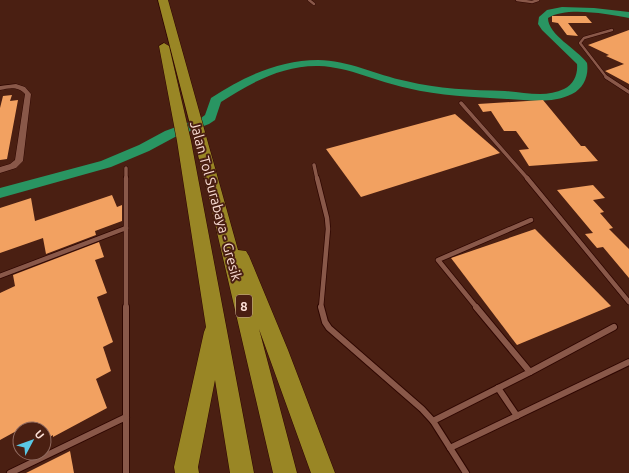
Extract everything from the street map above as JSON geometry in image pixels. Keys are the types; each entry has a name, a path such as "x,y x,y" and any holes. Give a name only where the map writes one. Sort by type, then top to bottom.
{"highway":[{"name":"Jalan Tol Surabaya - Gresik","path":"154,0 179,117 192,140 217,198 285,473"},
{"name":"Jalan Tol Surabaya - Gresik","path":"163,0 193,114 192,140 216,323 242,473"},
{"path":"217,198 278,350 323,473"},
{"path":"187,473 186,467 216,323"}],"street":[{"path":"0,88 18,86 25,89 28,94 19,161 13,166 0,170"}],"lane":[{"path":"309,0 314,4"},
{"path":"518,0 532,2 538,0"},
{"path":"612,30 584,38 580,43 598,69 607,79 629,92"},
{"path":"461,103 529,180 629,302"},
{"path":"314,165 327,218 328,229 321,307 325,322 329,328 422,409 433,421 466,473"},
{"path":"126,168 126,473"},
{"path":"530,372 438,260 531,220"},
{"path":"0,276 126,228"},
{"path":"433,421 530,372 614,327"},
{"path":"450,448 629,362"},
{"path":"498,388 517,416"},
{"path":"10,473 126,417"}],"building":[{"path":"552,16 586,16 592,23 568,23 578,36 567,35 558,23 552,22"},
{"path":"629,30 629,84 605,71 624,64 606,56 609,55 588,45"},
{"path":"12,95 10,101 18,100 7,159 0,160 0,108 3,96"},
{"path":"543,100 581,146 585,146 598,161 529,166 519,150 529,149 516,131 504,131 491,111 483,112 478,104"},
{"path":"455,114 500,153 361,197 326,149"},
{"path":"593,185 605,198 593,200 604,212 600,213 613,228 609,229 629,249 629,278 603,247 597,248 585,234 593,233 557,190"},
{"path":"112,195 117,207 122,205 122,221 95,231 96,235 46,254 43,238 0,253 0,208 31,198 35,221"},
{"path":"535,229 611,306 517,345 451,258"},
{"path":"99,242 104,257 95,260 107,293 97,297 113,342 103,347 111,371 96,379 107,408 53,437 52,421 12,421 12,433 0,440 0,293 15,286 13,275"},
{"path":"70,451 74,473 26,473 52,461"}],"waterway":[{"path":"0,193 106,164 144,148 170,134 205,121 211,117 215,100 251,79 278,69 305,63 342,66 396,82 444,91 538,97 562,94 573,89 578,83 582,71 582,63 545,28 543,24 543,17 550,12 577,9 629,15"}]}
